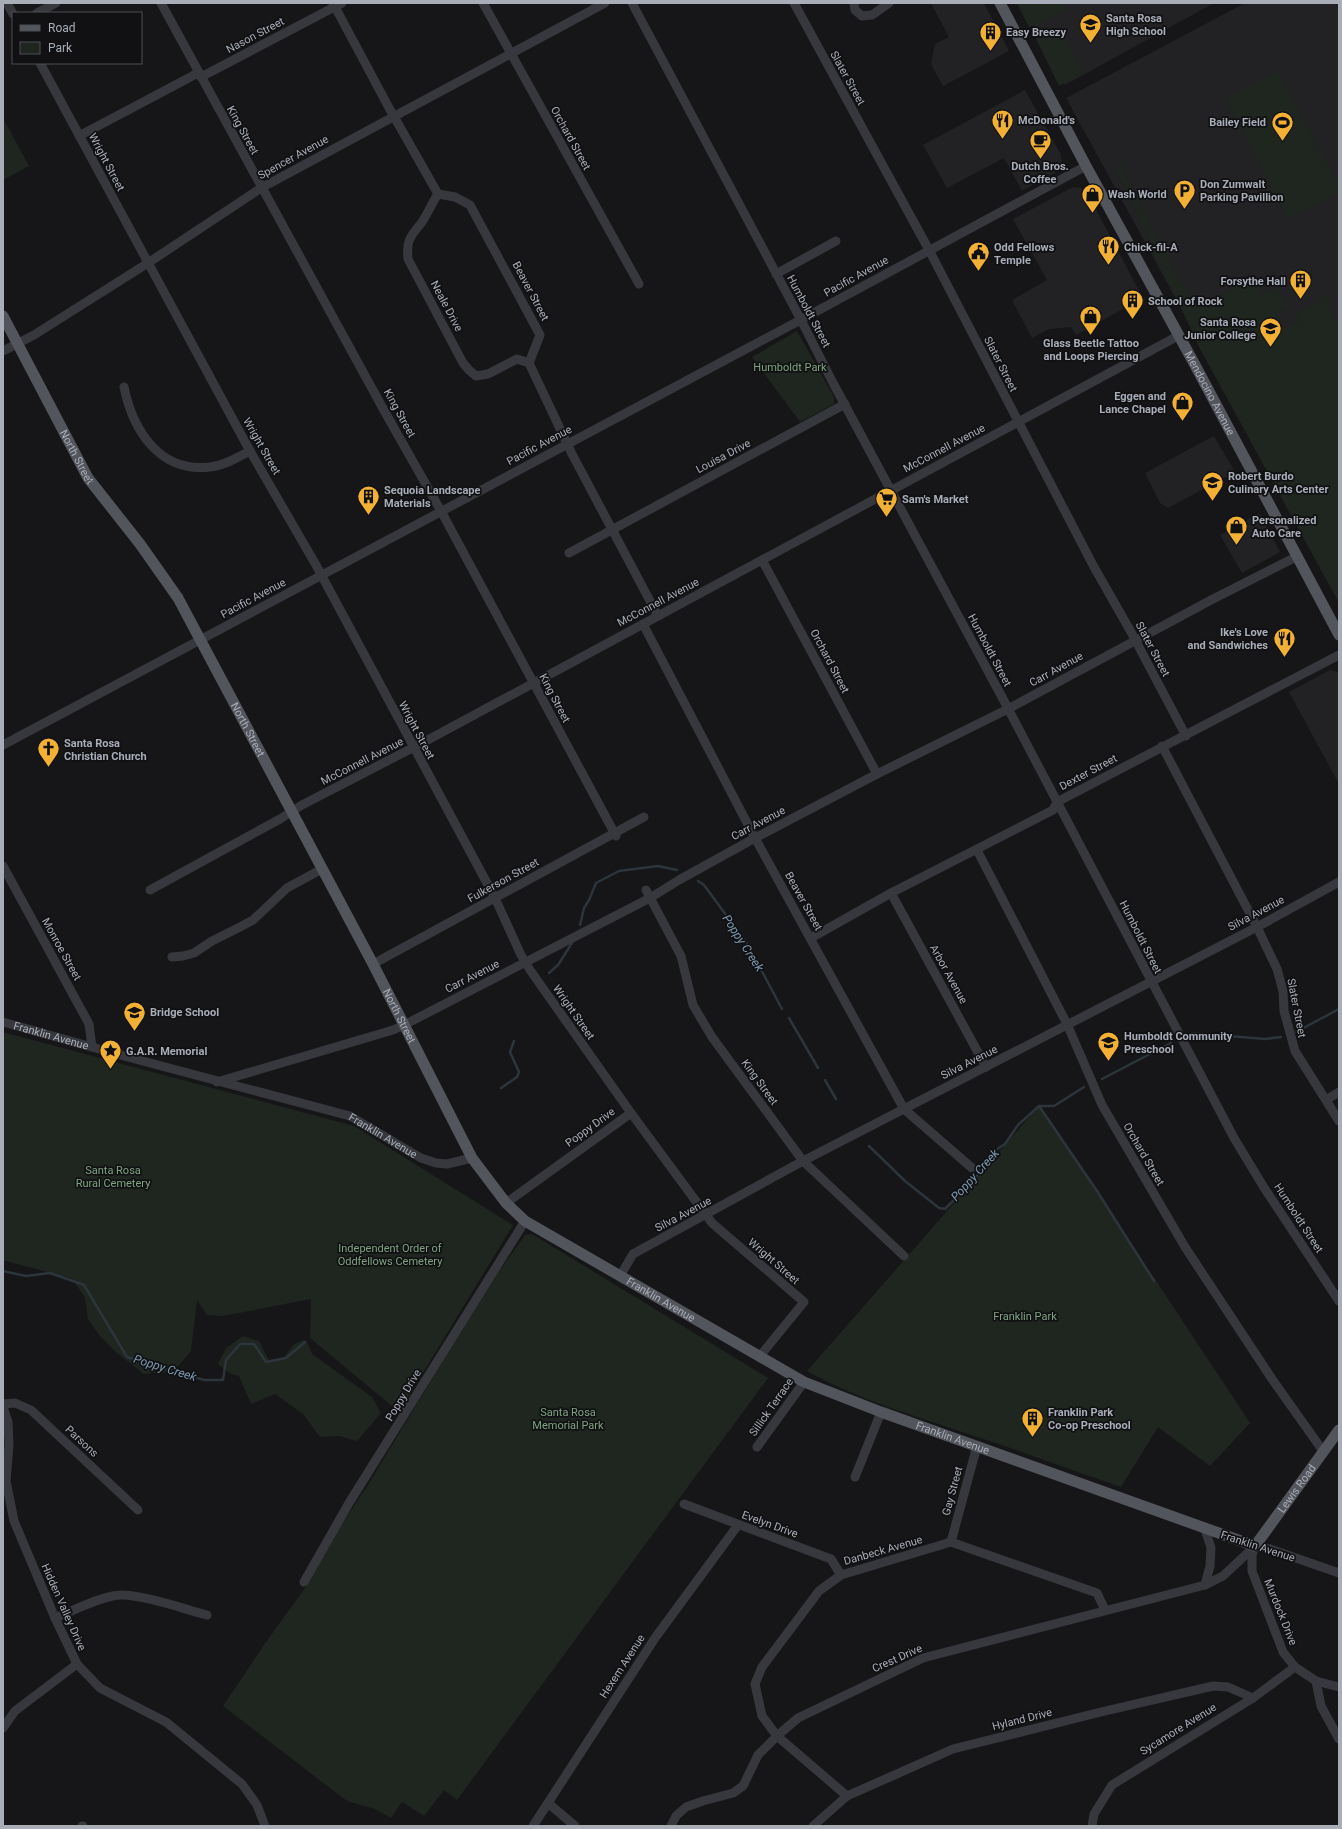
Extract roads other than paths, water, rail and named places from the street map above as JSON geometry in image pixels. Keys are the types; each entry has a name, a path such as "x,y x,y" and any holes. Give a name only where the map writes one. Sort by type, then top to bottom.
{"main road":[{"name":"Mendocino Avenue","path":"1000,3 1086,166 1298,556 1339,635"},
{"name":"North Street","path":"3,316 88,478 155,565 178,598 373,964 472,1158"},
{"name":"Franklin Avenue","path":"472,1158 506,1203 525,1221 804,1382 881,1412 1254,1546"},
{"name":"Lewis Road","path":"1254,1546 1339,1430"}],"street":[{"path":"7,3 12,12"},
{"path":"39,12 56,3"},
{"name":"King Street","path":"161,3 261,188 441,511 615,834"},
{"name":"Orchard Street","path":"483,3 639,284"},
{"name":"Spencer Avenue","path":"3,351 18,344 148,263 261,188 605,3"},
{"name":"Humboldt Street","path":"632,3 892,490 1234,1138 1262,1186 1339,1301"},
{"name":"Slater Street","path":"794,3 929,250 1094,567 1186,736"},
{"path":"854,3 855,10 862,16 872,16 889,3"},
{"path":"336,4 393,116 438,194"},
{"name":"Nason Street","path":"79,136 336,4"},
{"name":"Wright Street","path":"41,64 250,451 322,575 413,748 495,898 525,962 631,1113 712,1223 804,1302 760,1356"},
{"name":"Pacific Avenue","path":"4,741 201,640 1086,166"},
{"name":"Beaver Street","path":"438,194 454,197 470,204 540,335 530,363"},
{"name":"Neale Drive","path":"438,194 422,221 410,235 407,247 408,259 463,363 476,376 488,374 517,359 530,363"},
{"path":"776,274 836,241"},
{"name":"McConnell Avenue","path":"150,890 302,805 533,684 1178,336"},
{"path":"530,363 567,443 658,616"},
{"path":"124,387 130,410 140,432 152,447 168,459 188,466 211,467 231,461 250,451"},
{"name":"Louisa Drive","path":"569,553 845,404"},
{"name":"Carr Avenue","path":"217,1082 393,1030 404,1025 525,962 648,894 679,880 877,774 1008,709 1298,556"},
{"name":"Orchard Street","path":"762,560 877,774"},
{"name":"Beaver Street","path":"643,624 755,838 904,1109 972,1168"},
{"name":"Dexter Street","path":"811,938 891,893 1053,810 1057,802 1339,655"},
{"name":"Slater Street","path":"1162,746 1257,927 1279,976 1283,991 1284,1011 1291,1042 1295,1051 1339,1121"},
{"name":"Fulkerson Street","path":"373,964 644,817"},
{"name":"Orchard Street","path":"977,850 1067,1024 1102,1105 1185,1247 1272,1380 1323,1451"},
{"name":"Monroe Street","path":"3,866 89,1024 92,1047"},
{"path":"172,957 194,953 212,941 253,920 287,888 322,868"},
{"name":"Silva Avenue","path":"620,1276 633,1254 707,1215 803,1161 1257,927 1339,882"},
{"name":"Arbor Avenue","path":"891,893 986,1067"},
{"name":"King Street","path":"648,894 681,956 693,1005 712,1037 803,1161 904,1256"},
{"name":"Franklin Avenue","path":"3,1022 217,1082 350,1116 421,1158 436,1163 447,1164 472,1158"},
{"path":"1326,1100 1339,1092"},
{"name":"Poppy Drive","path":"506,1203 631,1113"},
{"name":"Poppy Drive","path":"304,1582 349,1503 525,1221"},
{"name":"Sillick Terrace","path":"757,1447 804,1382"},
{"name":"Parsons","path":"3,1405 15,1403 31,1410 138,1510"},
{"name":"Hidden Valley Drive","path":"3,1405 8,1422 9,1445 6,1481 8,1498 14,1521 54,1618 77,1664 100,1688 166,1722 242,1784 257,1805 265,1826"},
{"path":"855,1477 881,1412"},
{"name":"Gay Street","path":"951,1542 977,1446"},
{"name":"Evelyn Drive","path":"684,1504 831,1559 841,1575"},
{"name":"Hexem Avenue","path":"533,1826 655,1638 738,1525"},
{"path":"1205,1528 1210,1548 1210,1566 1205,1585"},
{"path":"951,1542 1097,1593 1105,1610"},
{"name":"Danbeck Avenue","path":"847,1796 777,1736 762,1716 755,1684 757,1678 762,1667 819,1591 841,1575 951,1542"},
{"name":"Franklin Avenue","path":"1254,1546 1270,1549 1339,1573"},
{"name":"Crest Drive","path":"671,1826 676,1816 686,1807 733,1793 743,1786 758,1755 798,1718 924,1658 1205,1585 1223,1576 1254,1546"},
{"name":"Murdock Drive","path":"1254,1546 1252,1555 1252,1571 1283,1652 1295,1666 1316,1681"},
{"path":"54,1618 120,1595 143,1599 207,1615"},
{"path":"3,1728 15,1711 63,1677 77,1664"},
{"name":"Sycamore Avenue","path":"1092,1826 1094,1814 1112,1785 1253,1698 1295,1666"},
{"path":"1339,1686 1316,1681 1321,1706 1339,1739"},
{"name":"Hyland Drive","path":"813,1826 847,1796 953,1750 1101,1712 1213,1686 1228,1687 1253,1698"},
{"path":"548,1803 575,1826"}],"waterway":[{"name":"Poppy Creek","path":"580,925 584,908 596,883 619,871 658,866 677,870"},
{"name":"Poppy Creek","path":"698,881 704,885 748,945 782,1009"},
{"name":"Poppy Creek","path":"549,973 558,965 572,943"},
{"name":"Poppy Creek","path":"1296,1032 1339,1009"},
{"name":"Poppy Creek","path":"789,1018 818,1068"},
{"name":"Poppy Creek","path":"1192,1033 1265,1039 1281,1037"},
{"name":"Poppy Creek","path":"1102,1079 1171,1043 1172,1040"},
{"name":"Poppy Creek","path":"501,1088 517,1077 519,1072 510,1052 514,1041"},
{"name":"Poppy Creek","path":"825,1080 836,1099"},
{"name":"Poppy Creek","path":"869,1146 905,1181 939,1208 945,1209 964,1190 968,1182 977,1176 985,1161 994,1151 1005,1144 1018,1125 1039,1106 1054,1106 1084,1087"},
{"path":"1039,1106 1097,1191 1154,1281"},
{"name":"Poppy Creek","path":"3,1271 26,1276 50,1273 84,1285 127,1357 204,1380 223,1380 226,1360 240,1344 254,1344 266,1362 286,1358 305,1342"}],"place":[{"name":"Santa Rosa High School","path":"1091,44"},
{"name":"Easy Breezy","path":"991,52"},
{"name":"McDonald's","path":"1002,140"},
{"name":"Bailey Field","path":"1282,142"},
{"name":"Dutch Bros. Coffee","path":"1040,160"},
{"name":"Don Zumwalt Parking Pavillion","path":"1185,210"},
{"name":"Wash World","path":"1093,214"},
{"name":"Chick-fil-A","path":"1108,266"},
{"name":"Odd Fellows Temple","path":"978,272"},
{"name":"Forsythe Hall","path":"1301,300"},
{"name":"School of Rock","path":"1132,320"},
{"name":"Glass Beetle Tattoo and Loops Piercing","path":"1091,336"},
{"name":"Santa Rosa Junior College","path":"1271,348"},
{"name":"Eggen and Lance Chapel","path":"1182,422"},
{"name":"Robert Burdo Culinary Arts Center","path":"1212,502"},
{"name":"Sequoia Landscape Materials","path":"369,516"},
{"name":"Sam's Market","path":"887,518"},
{"name":"Personalized Auto Care","path":"1237,546"},
{"name":"Ike's Love and Sandwiches","path":"1284,658"},
{"name":"Santa Rosa Christian Church","path":"48,768"},
{"name":"Bridge School","path":"134,1032"},
{"name":"Humboldt Community Preschool","path":"1108,1062"},
{"name":"G.A.R. Memorial","path":"111,1070"},
{"name":"Franklin Park Co-op Preschool","path":"1033,1438"}],"park label":[{"name":"Humboldt Park","path":"790,367"},
{"name":"Santa Rosa Rural Cemetery","path":"113,1176"},
{"name":"Independent Order of Oddfellows Cemetery","path":"390,1254"},
{"name":"Franklin Park","path":"1025,1316"},
{"name":"Santa Rosa Memorial Park","path":"568,1418"}]}
